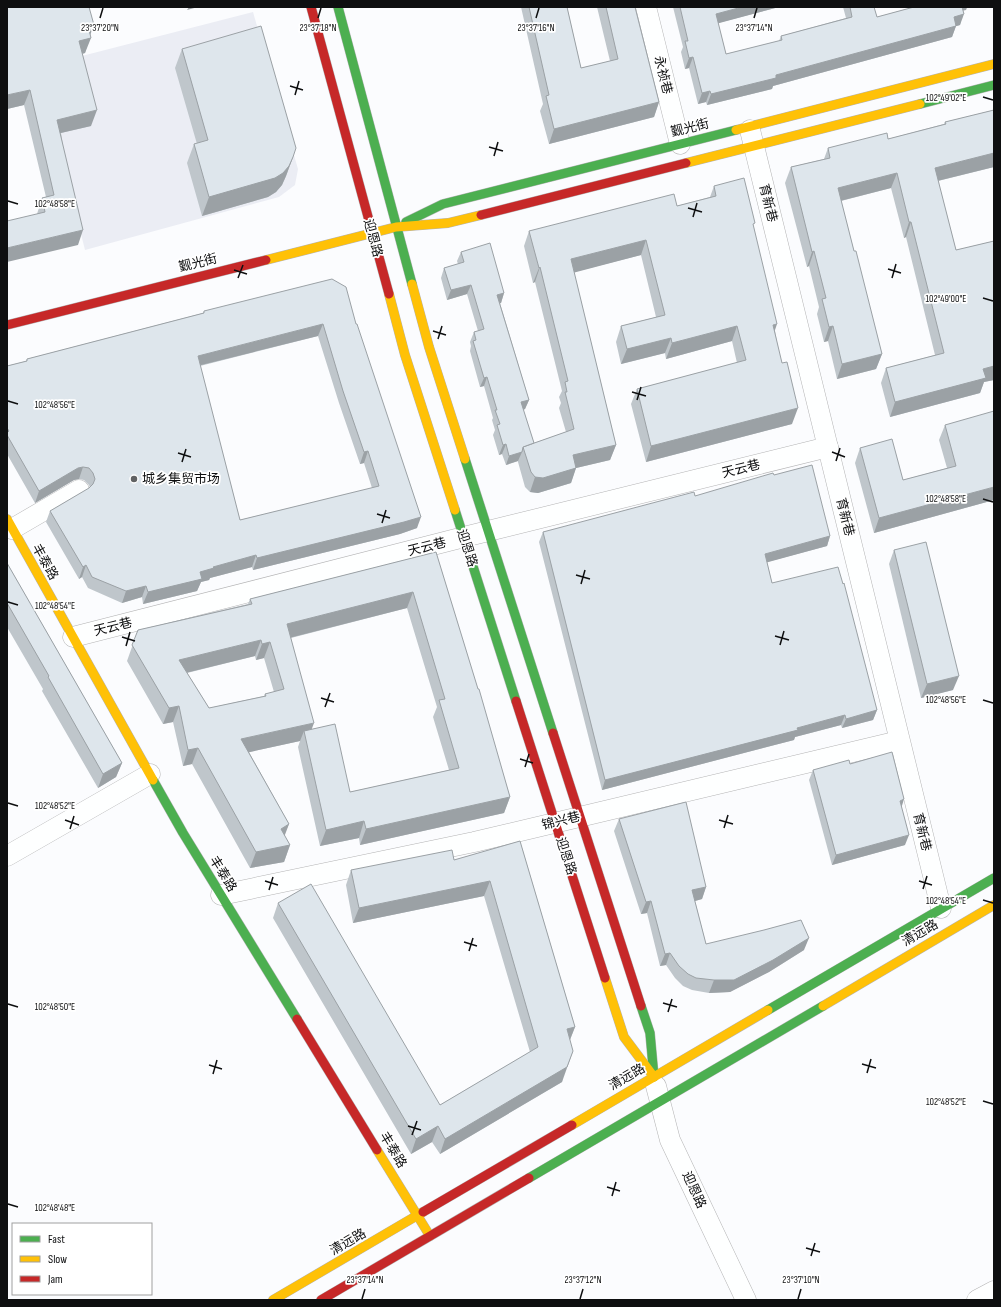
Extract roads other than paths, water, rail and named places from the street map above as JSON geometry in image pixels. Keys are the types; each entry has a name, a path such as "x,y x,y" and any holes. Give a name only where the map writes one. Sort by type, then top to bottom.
{"street":[{"name":"迎恩路","path":"311,7 405,355 624,1037 654,1077"},
{"name":"迎恩路","path":"338,7 396,226 430,347 650,1033 654,1077 670,1140 746,1300"},
{"name":"永祯巷","path":"646,7 680,144"},
{"name":"觐光街","path":"7,325 372,233 396,226 443,204 994,64"},
{"name":"觐光街","path":"396,226 448,224 994,85"},
{"name":"育新巷","path":"749,126 941,908"},
{"name":"天云巷","path":"73,637 464,537 828,447"},
{"path":"10,524 79,490"},
{"name":"丰泰路","path":"10,524 183,833 430,1236"},
{"name":"锦兴巷","path":"221,895 474,842 899,741"},
{"path":"7,856 150,774"},
{"name":"清远路","path":"273,1300 994,878"},
{"name":"清远路","path":"321,1300 994,905"},
{"path":"977,1300 994,1291"}],"place":[{"name":"城乡集贸市场","path":"134,479"}]}
